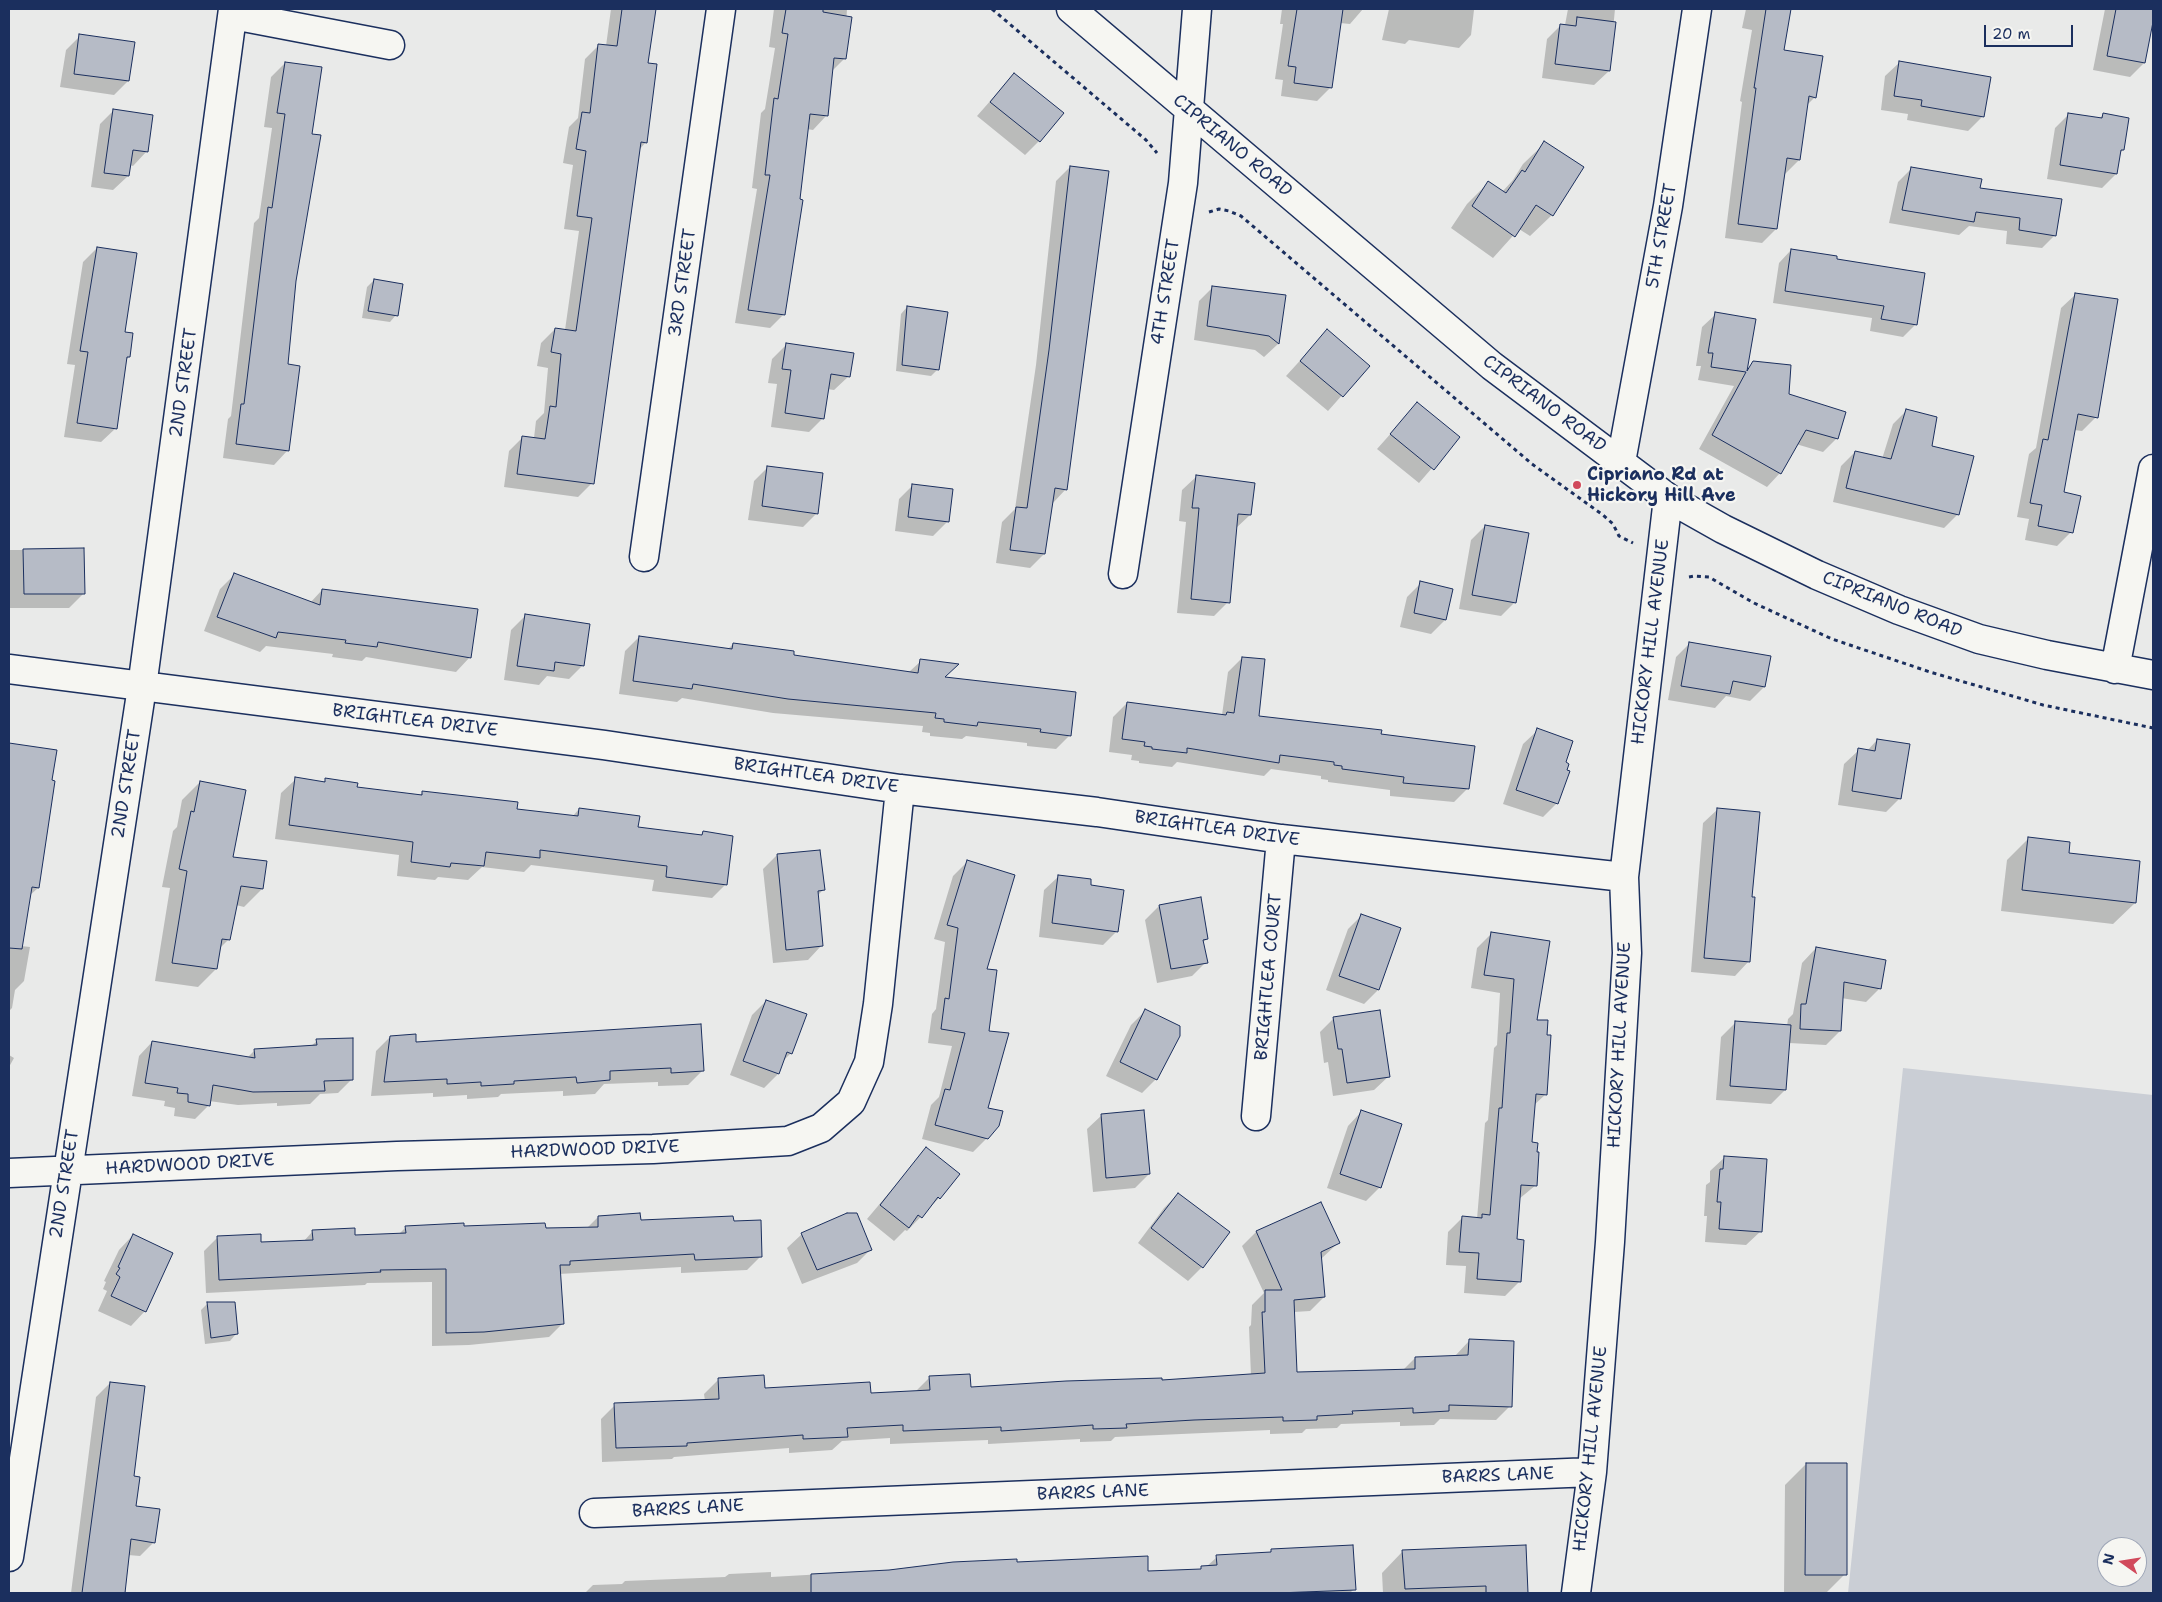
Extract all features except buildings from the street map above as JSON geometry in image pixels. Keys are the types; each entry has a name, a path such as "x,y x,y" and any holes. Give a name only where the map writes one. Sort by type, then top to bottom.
{"street":[{"name":"3RD STREET","path":"644,557 721,9"},
{"name":"CIPRIANO ROAD","path":"1071,9 1492,366 1668,498 1723,529 1808,571 1899,610 1979,639 2115,669 2153,675"},
{"name":"4TH STREET","path":"1123,574 1183,183 1197,9"},
{"name":"5TH STREET","path":"1621,462 1668,206 1696,9"},
{"path":"233,12 390,45"},
{"name":"2ND STREET","path":"9,1557 142,688 233,12"},
{"path":"2115,669 2153,470"},
{"name":"HICKORY HILL AVENUE","path":"1576,1593 1592,1472 1610,1242 1627,953 1624,876 1668,498"},
{"name":"BRIGHTLEA DRIVE","path":"9,669 142,688 604,745 900,789 1097,812 1281,839 1624,876"},
{"name":"HARDWOOD DRIVE","path":"9,1173 397,1156 653,1149 788,1141 821,1128 852,1102 869,1062 878,1004 900,789"},
{"name":"BRIGHTLEA COURT","path":"1256,1116 1281,839"},
{"name":"BARRS LANE","path":"594,1513 1592,1472"}],"shaded area":[{"path":"1903,1068 2153,1095 2153,1593 1848,1593"}],"place":[{"name":"Cipriano Rd at Hickory Hill Ave","path":"1577,485"}]}
